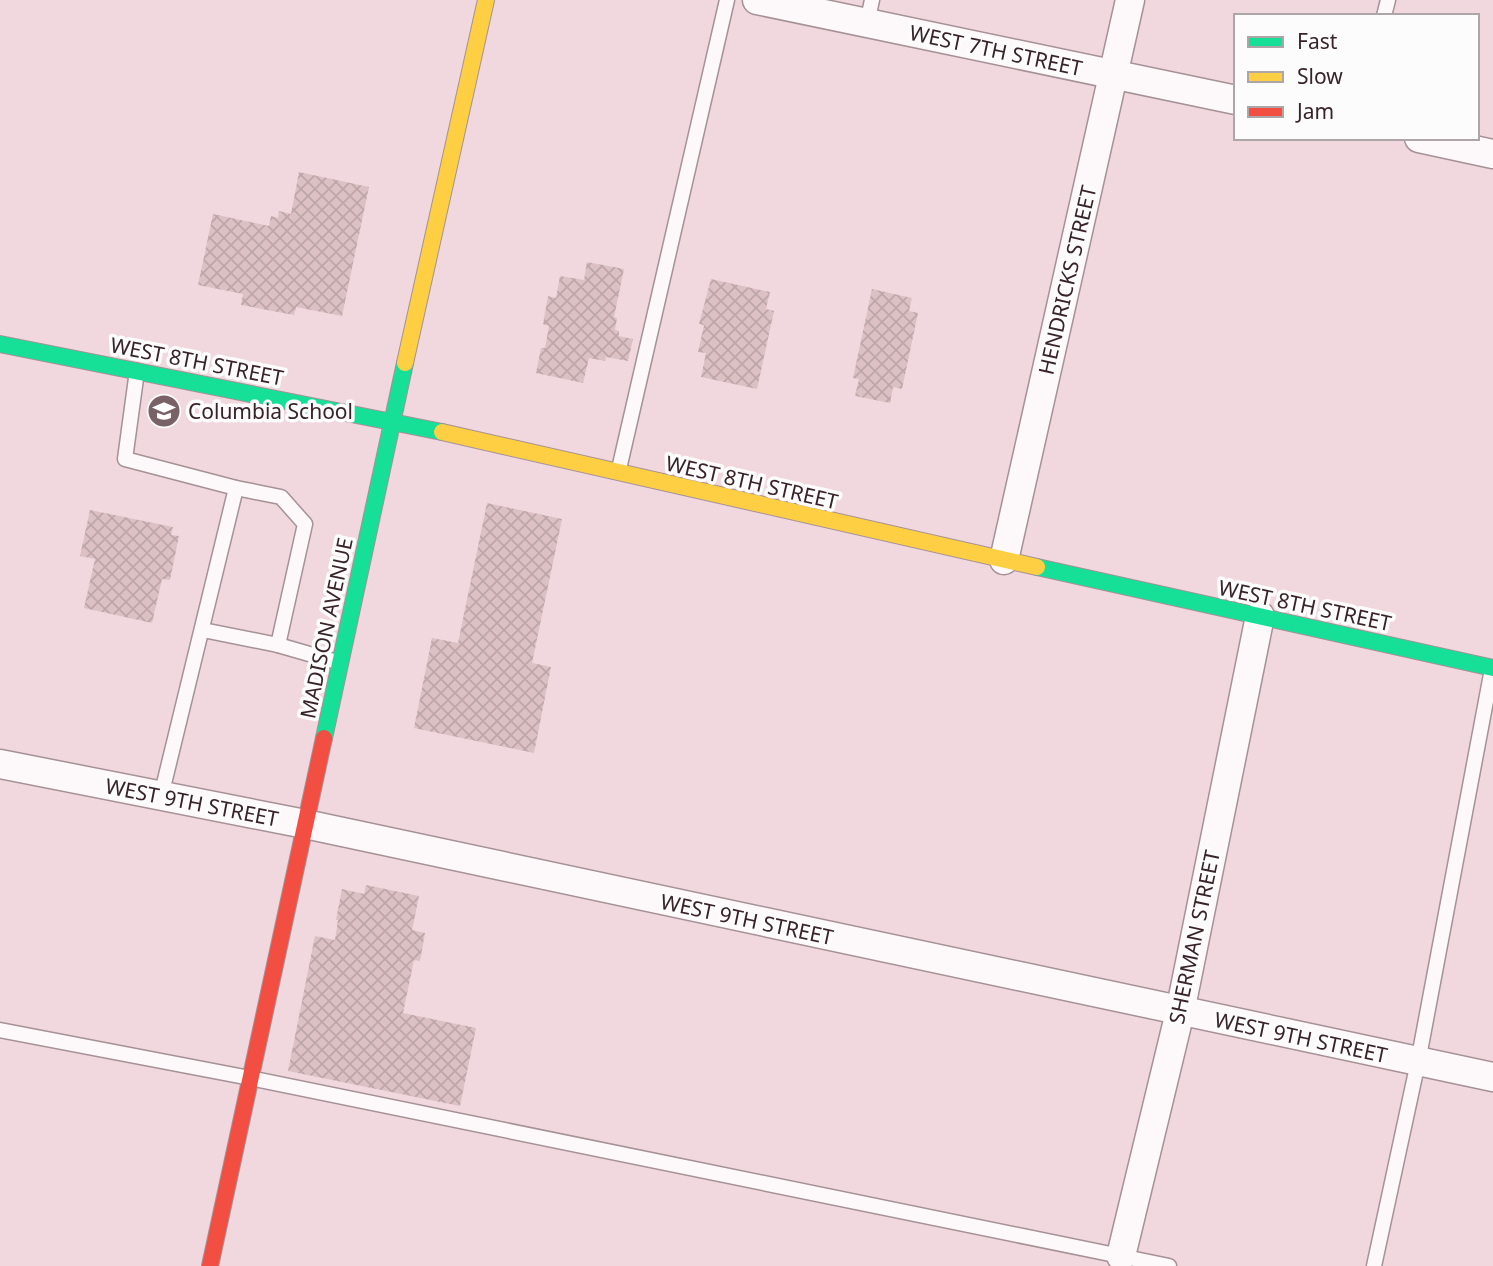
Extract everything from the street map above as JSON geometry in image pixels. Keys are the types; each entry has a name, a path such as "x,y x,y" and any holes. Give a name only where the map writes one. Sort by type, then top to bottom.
{"street":[{"name":"MADISON AVENUE","path":"210,1266 392,421 486,0"},
{"name":"WEST 7TH STREET","path":"757,0 870,12 1113,75 1234,100"},
{"name":"HENDRICKS STREET","path":"1004,560 1130,0"},
{"path":"1428,140 1493,154"},
{"name":"WEST 8TH STREET","path":"0,344 392,421 1492,668"},
{"name":"SHERMAN STREET","path":"1122,1256 1180,1012 1260,616"},
{"name":"WEST 9TH STREET","path":"0,764 305,824 1493,1077"}],"lane":[{"path":"618,472 726,0"},
{"path":"137,371 125,459 281,497 305,524 278,645"},
{"path":"161,796 236,488"},
{"path":"203,630 278,645 340,662"},
{"path":"1374,1266 1419,1062 1492,668"},
{"path":"0,1030 250,1078 1169,1266"}],"building":[{"path":"299,172 369,187 342,316 296,307 294,315 241,305 243,294 198,285 213,214 269,226 271,216 278,218 279,211 291,214"},
{"path":"587,262 624,269 614,317 617,318 615,330 619,331 619,336 633,339 628,361 606,357 605,361 589,358 583,383 536,373 549,326 543,324 548,296 556,298 560,276 584,280"},
{"path":"711,279 770,292 766,309 774,311 757,389 701,377 706,353 698,352 704,325 699,324"},
{"path":"872,289 912,298 909,311 918,313 902,389 893,387 890,403 855,396 859,379 853,378"},
{"path":"487,503 562,519 532,663 551,667 534,753 414,728 432,638 458,643"},
{"path":"90,510 173,527 171,535 179,536 170,580 162,579 152,623 84,608 95,559 80,556"},
{"path":"366,885 419,896 412,930 425,933 420,961 414,960 403,1013 476,1028 460,1106 288,1071 315,936 335,940 342,889 364,894"}],"traffic: fast":[{"path":"0,344 442,432"},
{"path":"324,738 405,363"},
{"path":"1037,567 1493,668"}],"traffic: slow":[{"path":"405,363 486,0"},
{"path":"442,432 1037,567"}],"traffic: jam":[{"path":"210,1266 324,738"}],"place":[{"name":"Columbia School","path":"164,411"}]}
